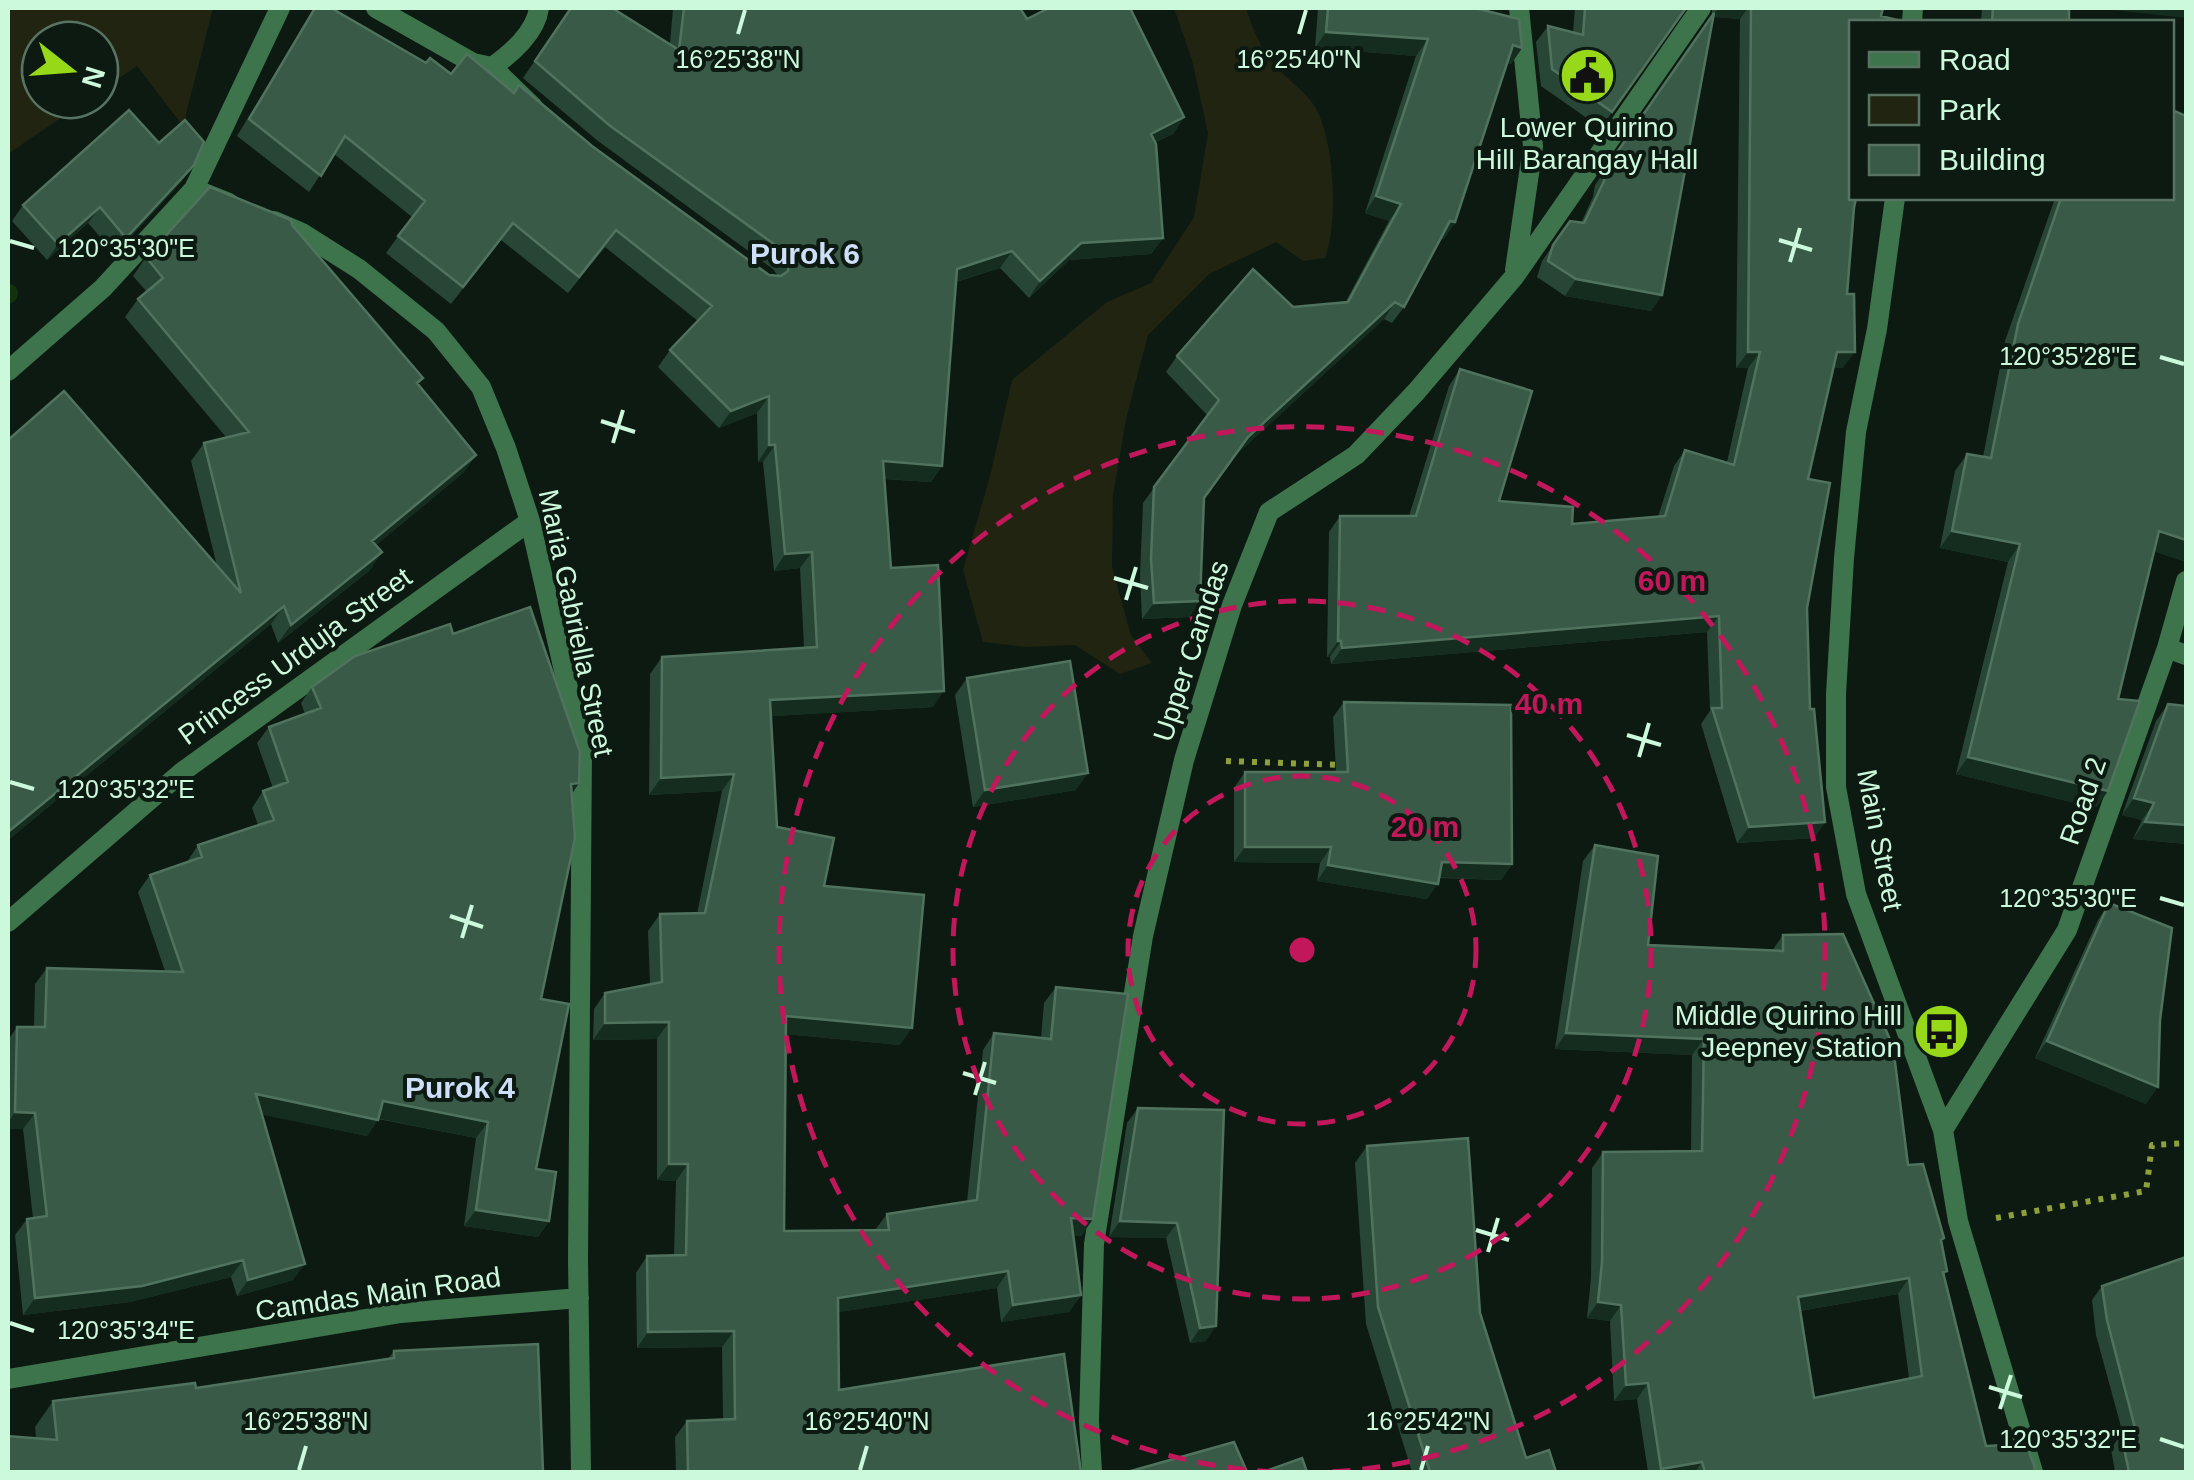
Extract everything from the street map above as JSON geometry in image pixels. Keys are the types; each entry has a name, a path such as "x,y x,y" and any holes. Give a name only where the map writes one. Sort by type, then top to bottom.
{"street":[{"path":"8,371 103,288 194,189 280,8"},
{"path":"376,8 472,63 492,66 552,121"},
{"path":"492,66 512,53 538,17 539,8"},
{"path":"1514,277 1534,146 1519,8"},
{"name":"Upper Camdas","path":"1092,1472 1089,1420 1094,1244 1144,936 1184,760 1232,604 1269,512 1356,455 1416,392 1514,277 1702,8"},
{"name":"Maria Gabriella Street","path":"194,189 302,233 359,269 436,331 480,387 530,520 582,750 581,1472"},
{"name":"Main Street","path":"1895,200 1877,330 1856,432 1840,616 1836,786 1856,894 1944,1130 1958,1221 2033,1472"},
{"name":"Princess Urduja Street","path":"8,922 182,772 530,520"},
{"name":"Road 2","path":"1944,1130 2067,930 2176,651 2186,581"},
{"name":"Camdas Main Road","path":"8,1379 402,1312 579,1298"}],"path":[{"path":"1184,760 1360,765"},
{"path":"1989,1219 2146,1191 2152,1145 2186,1144"}],"green space":[{"path":"8,8 213,8 183,126 137,66 120,77 120,20 20,20 20,120 58,120 8,154"},
{"path":"1174,8 1246,8 1268,57 1307,96 1319,115 1330,155 1332,223 1325,258 1303,261 1276,242 1209,274 1148,335 1126,419 1113,495 1112,567 1131,635 1152,663 1120,674 1075,645 1026,647 983,642 963,570 1012,380 1107,302 1151,283 1194,217 1208,133 1192,60"}],"building":[{"path":"315,8 331,8 426,63 430,58 451,74 467,54 514,93 519,85 592,146 769,275 781,276 788,271 785,252 609,125 535,61 571,8 612,8 679,50 684,8 1020,8 1027,19 1049,8 1130,8 1184,117 1151,134 1156,144 1163,238 1081,243 1040,281 1012,251 957,269 942,466 883,461 891,568 938,565 944,691 770,700 777,827 834,838 824,886 924,895 912,1028 786,1016 784,1231 889,1230 887,1214 977,1200 994,1033 1051,1039 1056,987 1128,994 1093,1219 1071,1218 1081,1295 1013,1305 1008,1271 838,1298 839,1390 1064,1354 1081,1472 688,1472 687,1421 735,1419 734,1331 648,1332 647,1256 686,1255 688,1164 669,1164 669,1022 605,1023 605,993 662,982 660,914 705,913 734,774 661,778 662,657 817,647 812,552 785,554 775,445 769,445 769,396 731,411 670,350 712,306 616,230 579,277 513,223 463,287 398,236 425,201 345,136 321,176 249,119"},
{"path":"1328,8 1475,8 1519,19 1522,48 1513,45 1455,222 1450,221 1404,307 1395,302 1248,437 1204,498 1200,601 1154,603 1154,487 1219,400 1177,356 1253,269 1293,307 1348,302 1401,204 1376,196 1428,39 1326,32"},
{"path":"1585,8 1686,8 1612,112 1552,69 1548,26 1583,35"},
{"path":"1751,8 1883,8 1881,16 1897,20 1849,20 1849,200 1856,200 1847,294 1854,294 1855,352 1837,352 1808,479 1830,483 1807,608 1810,709 1814,709 1825,822 1749,827 1712,708 1722,708 1719,616 1342,648 1338,641 1340,516 1416,516 1460,369 1532,391 1499,501 1573,507 1572,524 1665,516 1685,450 1734,465 1760,352 1748,352"},
{"path":"1993,8 2069,8 2069,20 1992,20"},
{"path":"1714,13 1662,295 1576,279 1548,261 1553,245 1570,221 1584,223 1606,168"},
{"path":"129,110 159,143 185,120 204,142 194,165 126,238 100,207 58,244 23,205"},
{"path":"2174,111 2186,116 2186,540 2159,531 2118,699 2140,701 2108,791 1968,757 2020,544 1952,531 1967,454 1991,458 2018,324 2060,200 2174,200"},
{"path":"210,187 291,220 423,378 417,383 476,455 372,541 382,552 291,625 284,606 8,832 8,440 64,391 241,593 204,443 249,432 138,299 163,278 146,257"},
{"path":"530,607 580,752 579,783 571,784 575,838 541,999 569,1004 536,1169 556,1172 549,1221 476,1210 488,1122 383,1101 378,1120 256,1094 305,1264 248,1280 243,1260 142,1286 35,1298 27,1219 47,1216 35,1113 15,1112 17,1027 45,1027 47,968 183,972 150,875 202,857 198,845 274,820 263,791 288,782 269,727 321,708 312,687 355,656 450,624 453,634"},
{"path":"1070,661 1088,773 985,790 967,678"},
{"path":"1344,702 1511,705 1512,864 1442,862 1438,884 1328,865 1331,847 1245,847 1245,772 1348,772"},
{"path":"2168,704 2186,706 2186,825 2145,822 2154,803 2134,798"},
{"path":"1595,845 1658,856 1648,945 1783,951 1783,935 1843,934 1893,1046 1908,1165 1923,1164 1944,1238 1941,1240 1947,1271 1943,1272 1986,1446 2026,1444 2035,1472 1705,1472 1702,1462 1661,1469 1648,1383 1626,1385 1621,1305 1598,1302 1603,1152 1702,1151 1704,1039 1566,1033","holes":["1909,1278 1922,1376 1814,1398 1798,1297"]},
{"path":"2109,903 2172,928 2160,1020 2158,1087 2047,1041"},
{"path":"1138,1108 1224,1110 1216,1326 1200,1328 1177,1223 1120,1221"},
{"path":"1468,1138 1480,1313 1526,1458 1549,1450 1556,1472 1430,1472 1378,1307 1367,1146"},
{"path":"2186,1257 2186,1472 2129,1472 2121,1434 2136,1432 2102,1286"},
{"path":"538,1344 543,1472 8,1472 8,1436 57,1440 53,1401 195,1383 196,1388 394,1358 394,1351"},
{"path":"1234,1442 1247,1472 1131,1472 1131,1471"},
{"path":"1302,1458 1307,1472 1263,1472"}],"place":[{"name":"Lower Quirino Hill Barangay Hall","path":"1587,76"},
{"name":"Middle Quirino Hill Jeepney Station","path":"1941,1031"}],"district":[{"name":"Purok 6","path":"805,253"},
{"name":"Purok 4","path":"460,1087"}]}
